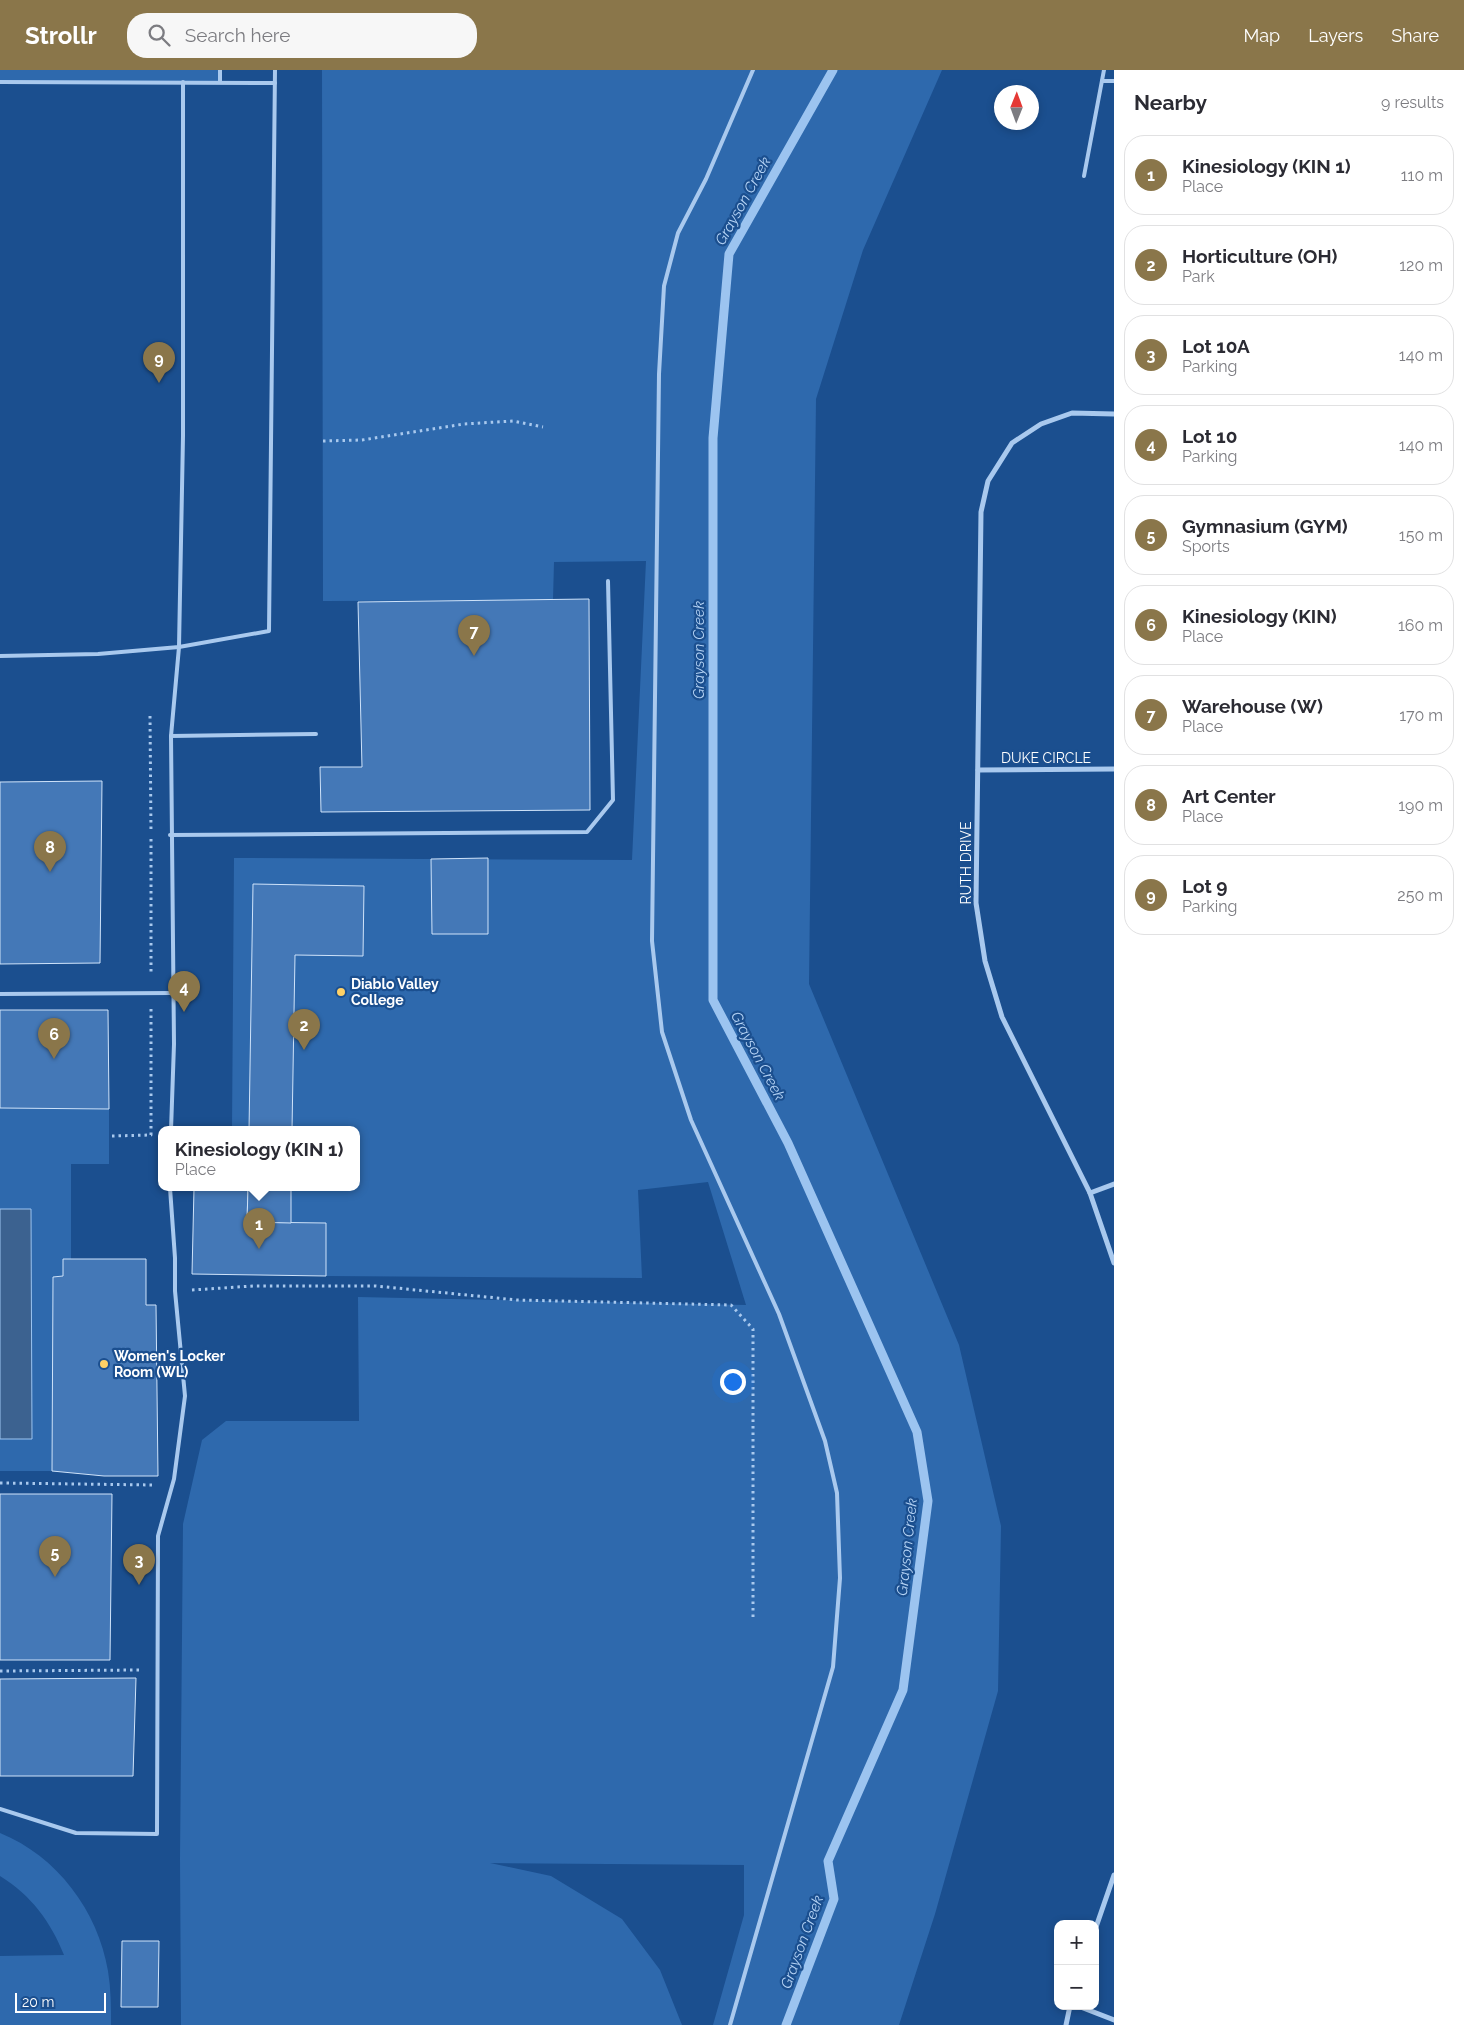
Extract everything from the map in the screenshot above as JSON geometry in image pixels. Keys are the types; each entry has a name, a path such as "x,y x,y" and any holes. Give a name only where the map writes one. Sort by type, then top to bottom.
{"street":[{"name":"RUTH DRIVE","path":"1114,414 1072,414 1041,424 1012,443 988,481 981,512 976,903 985,961 1002,1017 1090,1193 1114,1262"},
{"name":"DUKE CIRCLE","path":"978,770 1114,769"},
{"path":"1090,1193 1114,1184"},
{"path":"1098,1920 1114,1875"},
{"path":"1066,2025 1069,2010"},
{"path":"1088,2010 1114,2020"}],"lane":[{"path":"220,70 220,82"},
{"path":"0,656 98,654 179,647 269,631 275,70"},
{"path":"730,2025 833,1667 840,1578 837,1493 825,1441 779,1314 691,1120 662,1032 652,941 659,374 664,286 678,233 706,179 753,70"},
{"path":"1084,176 1104,70"},
{"path":"1102,81 1114,81"},
{"path":"0,82 275,83"},
{"path":"171,1126 173,993 170,736 179,647 183,436 183,82"},
{"path":"170,835 587,832 613,800 608,581"},
{"path":"170,736 316,734"},
{"path":"0,994 173,993"},
{"path":"0,1809 76,1833 157,1834 156,1670 158,1536 172,1485 185,1396 174,1291 175,1258 170,1191"}],"path":[{"path":"322,441 362,440 464,424 513,420 543,427"},
{"path":"112,1136 151,1135 150,716"},
{"path":"142,975 151,975"},
{"path":"174,1291 252,1286 376,1286 517,1300 731,1305 753,1329 753,1621"},
{"path":"0,1483 172,1485"},
{"path":"0,1671 156,1670"}],"shaded area":[{"path":"0,70 220,70 220,82 0,82"},
{"path":"322,70 942,70 863,250 816,399 809,984 959,1345 1001,1526 998,1691 935,1914 899,2025 713,2025 744,1915 744,1865 490,1863 551,1876 622,1919 660,1970 682,2025 181,2025 180,1859 183,1524 202,1440 226,1421 359,1421 358,1297 746,1305 708,1182 638,1190 642,1278 326,1276 326,1223 247,1222 248,1191 360,1191 360,1126 232,1126 234,858 632,860 646,561 554,562 553,600 323,601"},
{"path":"0,1108 109,1109 109,1164 71,1164 71,1259 63,1276 53,1277 52,1471 0,1471"},
{"path":"0,1209 31,1209 32,1439 0,1439"},
{"path":"0,1833 21,1843 40,1856 72,1888 84,1907 95,1927 103,1949 108,1971 111,2025 0,2025 0,1956 64,1955 53,1931 39,1910 11,1883 0,1876"}],"building":[{"path":"589,599 590,810 321,812 320,767 362,767 358,602"},
{"path":"102,781 100,963 0,964 0,782"},
{"path":"488,858 488,934 432,934 431,859"},
{"path":"253,884 364,886 363,956 295,955 292,1126 249,1126"},
{"path":"0,1010 108,1010 109,1109 0,1108"},
{"path":"194,1191 248,1191 247,1222 326,1223 326,1276 192,1274"},
{"path":"248,1191 291,1191 291,1223 247,1222"},
{"name":"Women's Locker Room (WL)","path":"63,1259 146,1259 146,1305 156,1305 158,1476 104,1476 52,1471 53,1277 63,1276"},
{"path":"0,1494 112,1494 110,1660 0,1660"},
{"path":"136,1678 133,1776 0,1776 0,1679"},
{"path":"122,1941 159,1941 158,2007 121,2007"}],"waterway":[{"name":"Grayson Creek","path":"786,2025 834,1899 828,1861 903,1690 928,1501 917,1432 788,1143 713,1000 713,438 729,254 833,70"}],"place":[{"name":"Lot 9","path":"159,383"},
{"name":"Warehouse (W)","path":"474,656"},
{"name":"Art Center","path":"50,872"},
{"name":"Diablo Valley College","path":"341,992"},
{"name":"Lot 10","path":"184,1012"},
{"name":"Horticulture (OH)","path":"304,1050"},
{"name":"Kinesiology (KIN)","path":"54,1059"},
{"name":"Kinesiology (KIN 1)","path":"259,1249"},
{"name":"Women's Locker Room (WL)","path":"104,1364"},
{"name":"Gymnasium (GYM)","path":"55,1577"},
{"name":"Lot 10A","path":"139,1585"}]}
